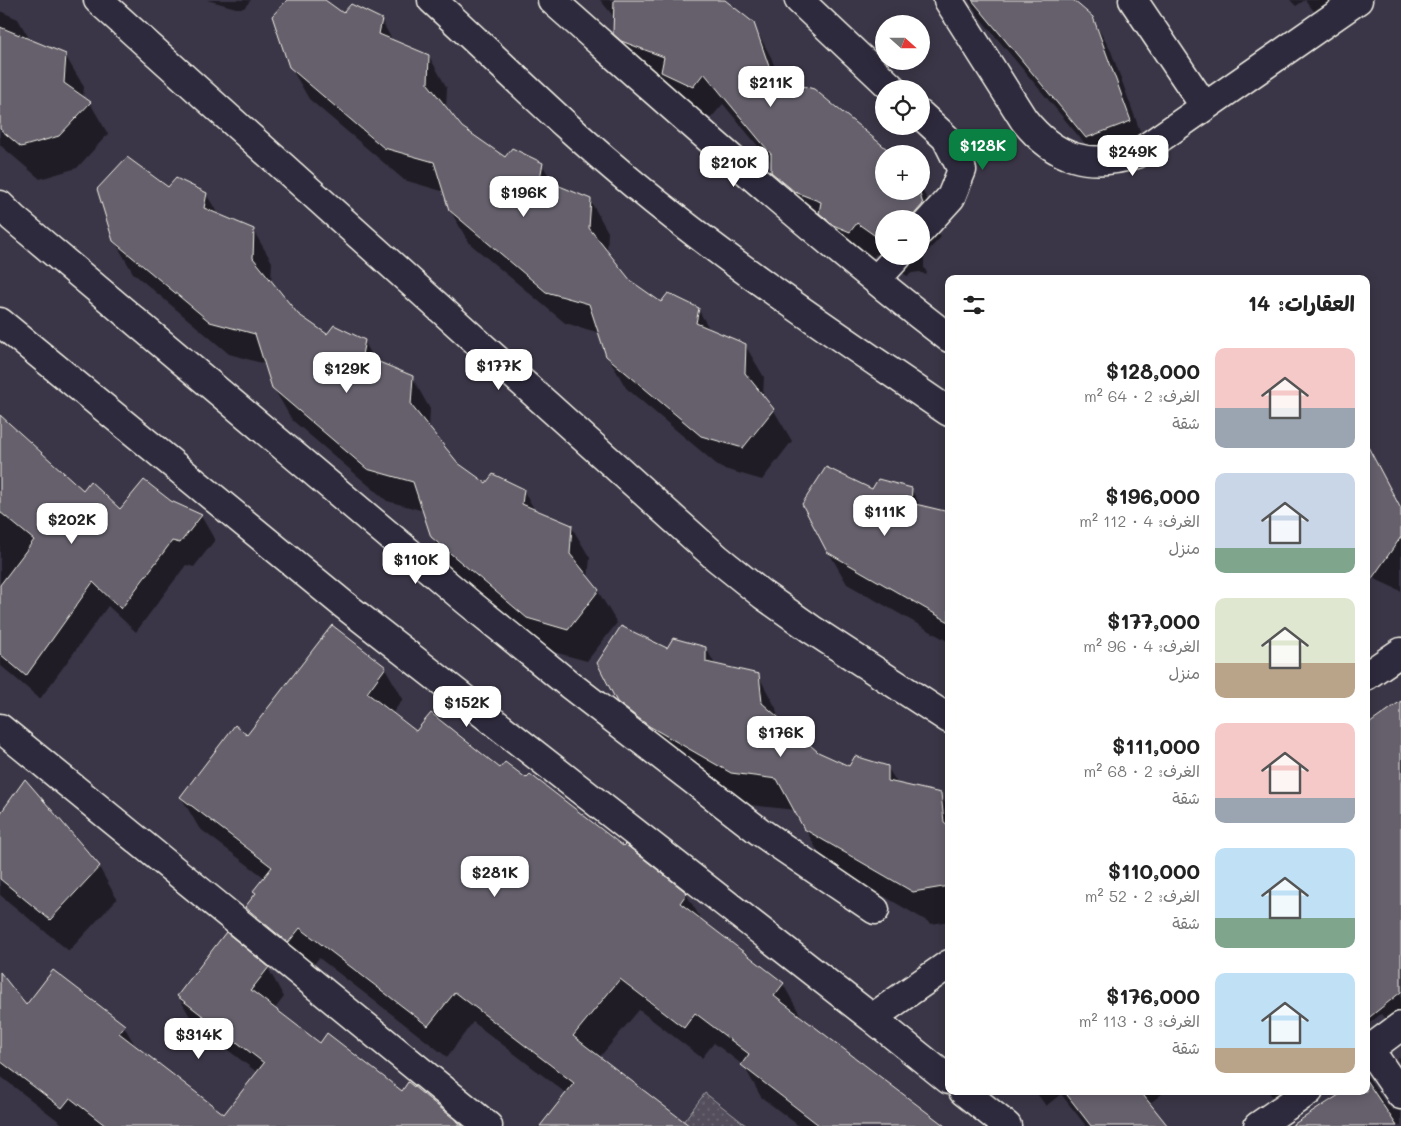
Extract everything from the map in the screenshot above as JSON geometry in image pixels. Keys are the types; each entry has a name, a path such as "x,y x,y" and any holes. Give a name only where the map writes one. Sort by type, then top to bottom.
{"street":[{"path":"98,0 717,558 811,629 945,716"},
{"path":"432,0 578,136 634,185 693,232 776,293 945,409"},
{"path":"552,0 698,129 876,280 945,335"},
{"path":"799,0 883,80"},
{"path":"948,0 1024,120 1035,134 1050,146 1066,154 1083,160 1102,161 1120,159 1137,154 1358,0"},
{"path":"1133,0 1205,107"},
{"path":"930,123 946,138 962,170 951,197 930,220"},
{"path":"0,205 13,218 468,602 570,685 759,831 875,910"},
{"path":"876,280 890,265"},
{"path":"0,322 343,604 945,1077"},
{"path":"1370,673 1401,652"},
{"path":"0,728 488,1126"},
{"path":"872,1018 945,967"},
{"path":"1370,1049 1401,1026"},
{"path":"1370,1054 1401,1095"},
{"path":"968,1095 1007,1126"},
{"path":"1258,1126 1303,1095"}],"shaded area":[{"path":"705,1093 747,1126 680,1126"}],"building":[{"path":"287,0 325,0 343,13 351,4 382,19 379,34 429,55 428,84 462,127 505,157 512,148 543,163 540,178 591,199 589,228 631,281 661,302 668,293 699,308 696,323 746,344 745,373 774,409 743,448 701,436 606,356 589,304 546,292 449,210 434,162 384,148 289,67 272,16"},
{"path":"614,0 725,0 754,23 773,78 814,89 882,145 875,145 875,200 922,200 923,204 918,210 875,210 875,236 857,223 850,232 833,225 819,213 821,202 795,192 771,172 771,154 704,73 693,87 661,72 664,57 621,41 613,34"},
{"path":"972,0 1073,0 1093,17 1131,121 1086,138"},
{"path":"0,27 66,54 64,83 91,102 59,136 21,147 0,129"},
{"path":"127,157 168,187 176,178 207,193 204,208 254,229 253,258 298,314 327,334 334,325 365,340 362,355 413,376 411,405 458,463 486,483 493,474 524,489 522,504 572,525 570,554 599,590 568,630 527,618 431,537 413,482 367,469 272,388 255,334 210,322 113,241 97,189"},
{"path":"0,415 83,490 90,481 120,509 144,480 171,501 202,515 180,543 172,541 121,609 93,582 26,676 0,654 0,585 34,540 0,512"},
{"path":"1370,451 1401,509 1401,537 1370,581"},
{"path":"826,467 872,489 878,479 912,488 911,503 945,511 945,620 827,552 802,504"},
{"path":"332,625 386,667 367,693 416,731 431,713 500,768 505,762 526,778 530,774 623,846 625,844 687,893 680,903 784,983 774,996 945,1126 820,1126 741,1065 749,1054 695,1013 684,1028 620,979 573,1036 690,1126 540,1126 574,1083 455,992 428,1026 300,928 288,943 245,907 256,893 253,891 272,867 180,797 235,725 247,735"},
{"path":"621,626 667,648 673,638 706,647 706,662 759,674 762,703 818,752 849,766 855,756 888,766 888,781 941,793 945,823 945,887 913,892 804,829 777,779 731,773 649,726 617,702 597,663"},
{"path":"1401,701 1401,992 1370,1017 1370,723"},
{"path":"25,779 100,866 50,920 0,879 0,814"},
{"path":"226,932 269,967 251,990 320,1043 327,1033 402,1091 408,1082 463,1126 106,1126 70,1098 62,1108 0,1061 0,972 26,1005 53,970 125,1025 119,1033 224,1114 264,1063 177,996"},
{"path":"1370,1086 1397,1126 1291,1126 1339,1095 1370,1095"},
{"path":"1067,1095 1143,1095 1168,1126 1091,1126"}]}
